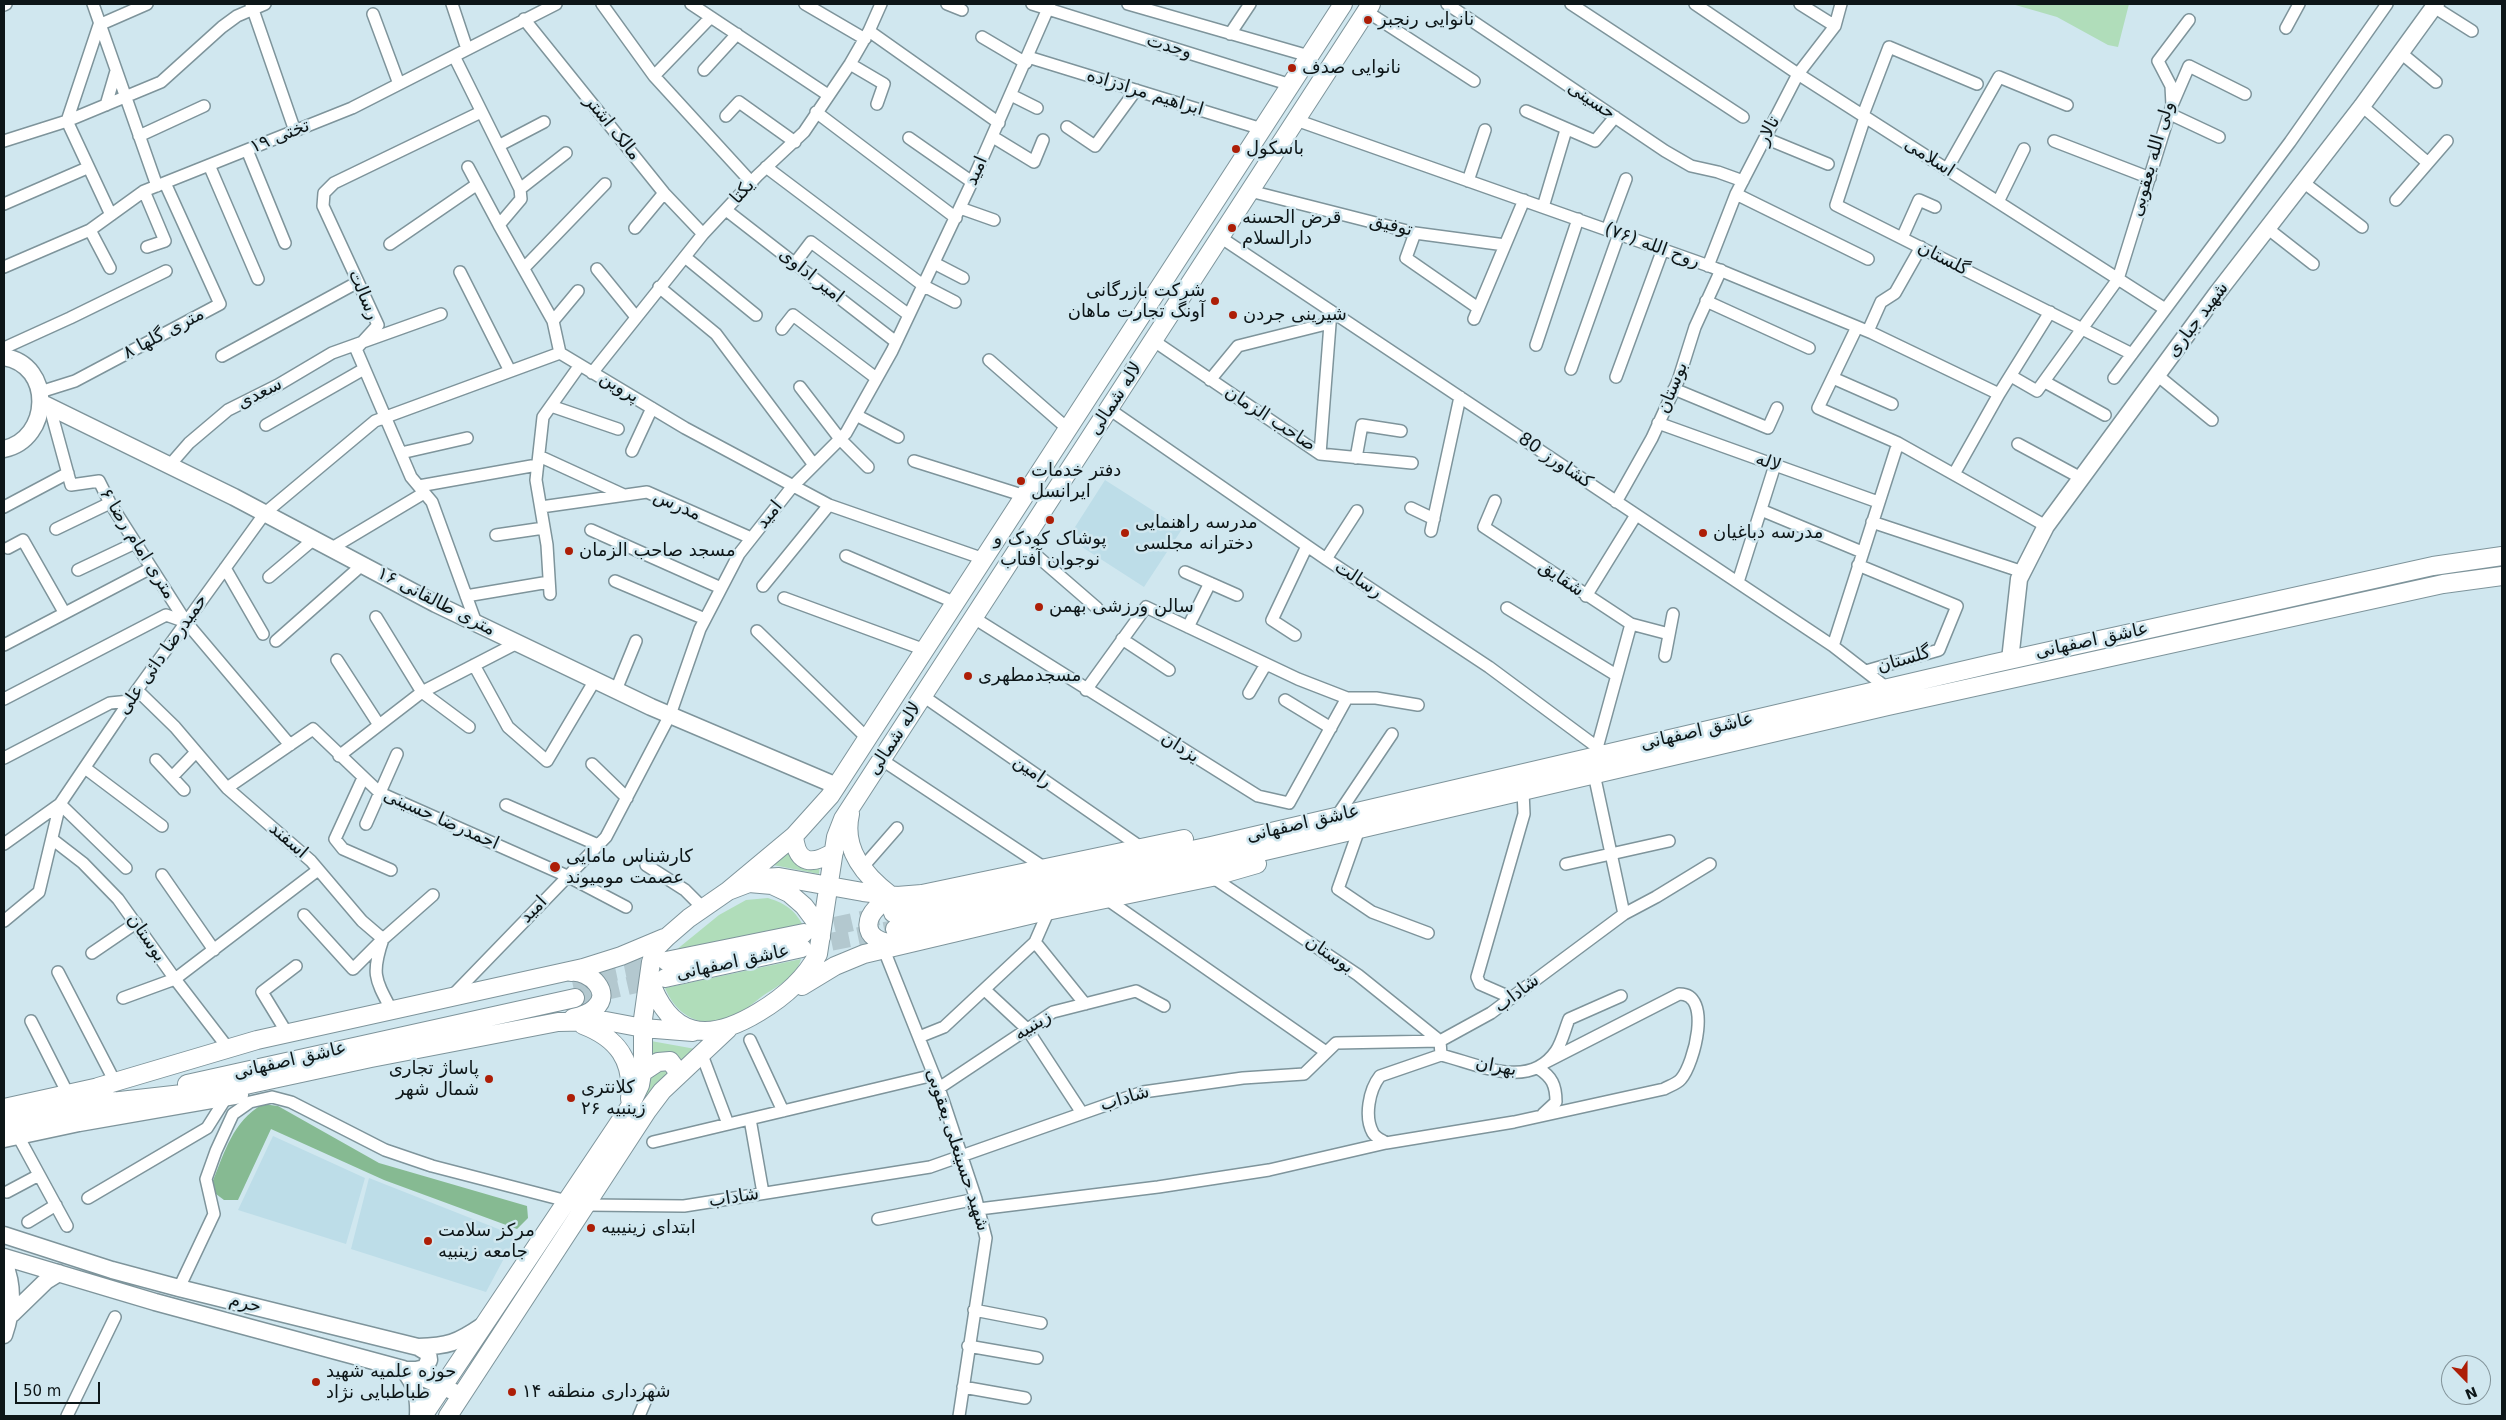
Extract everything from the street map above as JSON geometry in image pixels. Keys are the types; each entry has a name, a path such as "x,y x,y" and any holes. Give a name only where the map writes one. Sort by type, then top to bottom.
{"main road":[{"name":"لاله شمالی","path":"728,892 794,836 837,786 1343,4"},
{"name":"لاله شمالی","path":"821,937 836,837 843,819 1369,8"},
{"path":"1039,474 1058,488"},
{"name":"عاشق اصفهانی","path":"894,908 1211,846 1435,793 1601,751 2433,566 2502,556"},
{"name":"عاشق اصفهانی","path":"894,908 1208,864 1888,706 2434,586 2502,576"},
{"path":"660,972 651,962 656,948 667,936 703,908 728,892 763,877 779,876 830,885 894,908 922,894 1142,848 1435,793"},
{"path":"852,806 848,824 850,844 862,868 894,908"},
{"path":"448,1416 647,1111 677,1077 728,1029 835,966 864,954 1049,910 1212,877 1440,810"},
{"path":"794,836 796,850 802,858 810,860 822,859 834,852"},
{"path":"749,883 772,885 789,893 804,906 816,922 821,937 818,954 812,966 801,981 773,1004"},
{"path":"894,908 885,900 871,913 870,933 879,940 890,944 909,944"},
{"path":"100,1095 115,1082 228,1048 547,974 583,968 621,956 667,936"},
{"name":"عاشق اصفهانی","path":"660,972 803,940"},
{"path":"547,974 575,971 588,974 600,989 600,1000 597,1007 567,1022"},
{"path":"423,1416 629,1108 640,1085 643,1072 643,1028 660,972"},
{"path":"660,972 655,996 665,1012 680,1024 704,1031"},
{"name":"عاشق اصفهانی","path":"4,1111 100,1095 574,990"},
{"path":"567,1022 602,1032 621,1052 630,1079 629,1108"},
{"path":"100,1095 227,1090 468,1038 567,1022 606,1022 643,1028 704,1031 728,1029"},
{"path":"643,1072 658,1062 670,1061 676,1068 677,1077"},
{"name":"عاشق اصفهانی","path":"4,1111 68,1094 100,1095"}],"street":[{"path":"93,4 139,136 161,184"},
{"path":"110,215 87,168 67,120 99,25 147,4"},
{"path":"4,141 67,120 161,82 222,27 252,6 265,4"},
{"path":"452,4 468,48"},
{"name":"تختی ۱۹","path":"4,267 90,230 144,191 352,108 556,4"},
{"path":"602,4 654,76 752,183"},
{"path":"691,4 828,95"},
{"path":"805,4 867,35 999,123"},
{"name":"یکتا","path":"592,372 659,286 703,234 766,167 796,142 850,64 867,35 881,4"},
{"path":"947,4 962,10"},
{"name":"وحدت","path":"1032,4 1049,6 1291,85"},
{"path":"1128,4 1309,56"},
{"path":"1230,34 1250,4"},
{"name":"حسینی","path":"1447,4 1615,118 1691,166 1743,180"},
{"path":"1571,4 1743,116"},
{"name":"اسلامی","path":"1695,4 1798,74 2165,309"},
{"path":"1800,4 1835,26"},
{"name":"تالار","path":"1708,266 1743,180 1798,74 1835,26 1841,4"},
{"path":"2286,28 2299,4"},
{"name":"شهید جباری","path":"2114,378 2290,142 2387,4"},
{"path":"2435,5 2472,31"},
{"name":"شهید جباری","path":"2010,660 2019,579 2046,526 2267,228 2362,106 2435,5"},
{"path":"252,6 295,131"},
{"name":"امید","path":"449,998 606,837 670,715 705,619 738,554 792,487 840,438 856,415 896,342 993,137 1049,6"},
{"path":"1369,8 1474,81"},
{"path":"373,14 399,84"},
{"path":"654,76 710,18"},
{"name":"مالک اشتر","path":"524,19 664,192 703,234"},
{"name":"ولی الله یعقوبی","path":"2045,382 2081,328 2118,279 2171,110 2171,86 2158,61 2189,20"},
{"path":"704,70 738,34"},
{"name":"ابراهیم مرادزاده","path":"982,37 1027,60 1136,90 1262,130"},
{"path":"1864,116 1889,47 1977,84"},
{"path":"2401,52 2436,82"},
{"path":"454,56 481,112 500,145 520,189 521,199 499,225"},
{"path":"850,64 884,84 877,104"},
{"path":"2219,136 2171,110 2189,66 2245,94"},
{"path":"106,105 116,71"},
{"path":"1947,169 1999,77 2067,105"},
{"path":"1067,128 1095,146 1136,90"},
{"path":"1011,96 1037,108"},
{"path":"726,116 738,102 796,142"},
{"path":"139,136 204,106"},
{"path":"2362,106 2428,163"},
{"name":"رسالت","path":"476,623 432,502 411,477 401,453 380,419 356,350 378,325 323,206 324,193 334,183 481,112"},
{"path":"816,112 958,213 994,220"},
{"path":"1526,112 1595,141 1615,118"},
{"name":"گلستان","path":"1864,116 1836,205 2132,354"},
{"name":"روح الله (۷۶)","path":"1296,120 1720,270 1863,329 1999,394"},
{"path":"500,145 544,122"},
{"path":"1468,181 1484,130"},
{"path":"1543,207 1566,130"},
{"path":"993,137 1034,162 1043,140"},
{"path":"909,138 972,182"},
{"path":"1765,138 1828,164"},
{"path":"2054,141 2150,178"},
{"path":"2396,200 2447,141"},
{"path":"1998,202 2024,149"},
{"path":"247,150 285,244"},
{"path":"520,189 566,153"},
{"path":"209,165 258,279"},
{"path":"380,419 560,353 553,321 476,185 468,167"},
{"path":"766,167 924,286 955,302"},
{"path":"4,204 87,168"},
{"path":"1607,230 1626,179"},
{"path":"2303,182 2362,227"},
{"name":"۸ متری گلها","path":"44,401 75,381 220,304 161,184"},
{"path":"524,268 605,184"},
{"path":"390,244 476,185"},
{"path":"144,191 165,241 147,248"},
{"name":"توفیق","path":"1250,191 1415,233 1505,245"},
{"path":"635,228 664,192"},
{"path":"1736,194 1868,259"},
{"path":"1415,233 1406,258 1476,313 1524,200"},
{"path":"1902,238 1919,200 1934,207"},
{"name":"امیر اداوی","path":"726,210 896,342"},
{"path":"1536,345 1578,219"},
{"path":"2267,228 2313,264"},
{"path":"90,230 110,268"},
{"path":"1571,369 1619,234"},
{"name":"کشاورز 80","path":"1220,237 1330,317 1460,397 1738,582 1833,646 1887,688"},
{"path":"794,263 811,242 909,315"},
{"path":"1921,247 1895,293 1881,302 1863,329 1833,378 1818,408 1898,443 2046,526"},
{"path":"1616,378 1663,249"},
{"path":"685,257 756,315"},
{"path":"934,263 963,278"},
{"path":"597,269 636,317"},
{"path":"4,507 68,473 44,401 33,376 4,349 166,270"},
{"name":"بوستان","path":"1616,502 1674,389 1695,327 1720,270"},
{"path":"460,272 510,372"},
{"path":"222,356 358,282"},
{"path":"659,286 716,334 814,466"},
{"path":"553,321 578,292"},
{"path":"1706,302 1809,348"},
{"path":"1954,474 1999,394 2012,376 2050,312"},
{"name":"سعدی","path":"170,466 189,443 228,410 278,385 332,353 441,314"},
{"path":"782,329 793,315 876,378"},
{"path":"1210,380 1238,346 1330,317"},
{"name":"صاحب الزمان","path":"1154,341 1320,454 1330,317"},
{"name":"پروین","path":"560,353 652,408 792,487 829,505 984,560"},
{"path":"4,358 20,364"},
{"path":"989,360 1068,429"},
{"path":"466,596 550,588 544,528 536,480 538,460 544,416 580,365"},
{"path":"266,425 364,369"},
{"path":"2157,375 2212,420"},
{"path":"2012,376 2037,391 2045,382 2104,415"},
{"path":"1833,378 1892,404"},
{"path":"800,387 840,438 868,467"},
{"path":"1674,389 1768,428 1777,408"},
{"path":"1432,531 1460,397"},
{"path":"4,449 24,441 40,417 44,401"},
{"name":"۱۶ متری طالقانی","path":"44,401 476,623 670,715 837,786"},
{"path":"551,406 618,429"},
{"path":"632,451 652,408"},
{"name":"رسالت","path":"1109,409 1326,560 1489,667 1601,751"},
{"path":"856,415 898,437"},
{"name":"حمیدرضا دائی علی","path":"4,921 39,892 60,804 137,690 265,513 380,419"},
{"name":"لاله","path":"1658,423 1878,502"},
{"path":"1356,458 1362,425 1401,432"},
{"path":"401,453 467,438"},
{"path":"1833,646 1898,443"},
{"path":"2018,444 2081,478"},
{"path":"1320,454 1412,463"},
{"path":"332,548 422,490 538,460 624,495"},
{"path":"914,461 1025,496"},
{"path":"1738,582 1775,465"},
{"name":"۶ متری امام رضا","path":"68,473 71,485 99,481 110,503 186,622 290,745"},
{"name":"مدرس","path":"540,508 647,492 751,538"},
{"name":"شقایق","path":"1495,501 1484,527 1631,624 1669,634"},
{"path":"56,529 110,503"},
{"path":"763,586 829,505"},
{"path":"1411,508 1434,519"},
{"path":"1761,510 1862,552"},
{"path":"1326,560 1357,511"},
{"path":"1586,596 1636,515"},
{"path":"1872,522 2023,572"},
{"path":"496,535 544,528"},
{"path":"590,530 721,588"},
{"path":"269,577 314,539"},
{"path":"8,548 22,540 64,612"},
{"path":"78,570 135,543"},
{"path":"1022,543 1097,608"},
{"path":"1296,635 1272,620 1308,546"},
{"path":"846,556 956,603"},
{"path":"276,640 362,564"},
{"name":"گلستان","path":"1858,566 1957,606 1939,650 1866,671"},
{"path":"4,645 64,612 152,568"},
{"path":"225,568 263,634"},
{"path":"1185,572 1238,595"},
{"path":"615,581 705,619"},
{"path":"1188,627 1210,583"},
{"path":"784,598 925,650"},
{"path":"1086,690 1146,607 1298,679 1347,698 1376,698 1418,705"},
{"path":"1507,608 1616,675"},
{"path":"1665,656 1673,614"},
{"path":"4,699 166,615 186,622"},
{"path":"376,617 422,692 469,727"},
{"name":"یزدان","path":"974,618 1086,690 1258,796 1289,803 1347,698"},
{"path":"1601,751 1616,675 1631,624"},
{"path":"757,631 868,739"},
{"path":"1122,639 1169,670"},
{"path":"616,690 636,641"},
{"path":"339,756 422,692 517,642"},
{"path":"338,660 379,725"},
{"path":"1249,694 1266,664"},
{"path":"474,665 508,727 547,761 595,680"},
{"name":"اسفند","path":"137,690 175,727 227,788 318,870 362,921 383,939"},
{"name":"رامین","path":"923,696 1142,848"},
{"path":"1285,700 1331,728"},
{"path":"4,758 110,703 130,701"},
{"name":"احمدرضا حسینی","path":"227,788 314,729 339,756 380,794 568,876 626,907"},
{"path":"1341,810 1392,734"},
{"path":"172,777 196,752"},
{"path":"366,824 397,754"},
{"path":"156,760 184,790"},
{"path":"882,760 1045,868"},
{"path":"592,764 627,798"},
{"path":"85,768 162,826"},
{"path":"1594,774 1624,914"},
{"path":"363,778 336,839 342,850 391,870"},
{"path":"1512,998 1480,984 1477,977 1524,814 1523,791"},
{"path":"4,844 60,804 126,868"},
{"path":"506,806 598,845"},
{"path":"862,868 897,828"},
{"path":"1357,835 1338,889 1372,912 1428,933"},
{"name":"بوستان","path":"52,839 83,863 111,892 228,1048"},
{"path":"1566,864 1669,841"},
{"name":"شاداب","path":"586,1204 684,1206 930,1167 1143,1092 1243,1078 1304,1074 1336,1043 1440,1041 1491,1013 1624,914 1710,864"},
{"path":"646,866 685,890 703,908"},
{"path":"123,998 175,979 318,870"},
{"path":"162,875 214,950"},
{"name":"بوستان","path":"1212,877 1358,975 1440,1041"},
{"path":"304,914 353,969 383,939 433,895"},
{"path":"1105,898 1326,1052"},
{"path":"919,1036 944,1026 1035,942 1049,910"},
{"path":"92,953 136,923"},
{"path":"383,939 376,958 376,981 392,1011"},
{"path":"1035,942 1086,1004"},
{"name":"شهید حسینعلی یعقوبی","path":"884,950 939,1088 978,1204 986,1238 968,1346 959,1416"},
{"path":"287,1033 262,992 296,966"},
{"path":"58,972 115,1082"},
{"path":"985,990 1027,1029 1082,1113"},
{"name":"زینبیه","path":"939,1088 1053,1012 1136,991 1164,1006"},
{"name":"بهران","path":"1441,1055 1504,1072 1521,1074 1679,994 1686,993 1692,998 1700,1020 1695,1046 1682,1079 1664,1089 1541,1116"},
{"path":"878,1219 978,1204 1158,1187 1269,1170 1386,1143 1541,1116 1556,1102 1556,1088 1542,1065 1557,1050 1569,1019 1621,996"},
{"path":"30,1021 68,1094"},
{"path":"750,1040 783,1111"},
{"path":"1386,1143 1374,1135 1369,1122 1369,1104 1374,1085 1380,1076 1441,1055 1440,1041"},
{"path":"702,1055 728,1124"},
{"path":"67,1226 39,1175 11,1137 265,1090 317,1071"},
{"path":"653,1142 934,1075"},
{"path":"179,1288 214,1214 206,1179 216,1151 234,1114 250,1102 272,1097 291,1102 385,1150 432,1166 567,1201"},
{"path":"88,1198 207,1128 226,1098"},
{"path":"750,1119 763,1193"},
{"path":"7,1192 39,1175"},
{"path":"28,1222 56,1205"},
{"name":"حرم","path":"4,1235 112,1270 418,1347 439,1346 458,1342 484,1325"},
{"name":"حرم","path":"4,1257 155,1302 403,1369 460,1395"},
{"path":"4,1263 12,1314"},
{"path":"4,1335 12,1314 46,1281 59,1273"},
{"path":"974,1310 1041,1323"},
{"path":"67,1416 115,1317"},
{"path":"968,1346 1037,1358"},
{"path":"403,1369 416,1370 425,1368 429,1360 428,1353 418,1347"},
{"path":"403,1369 413,1382 419,1398 418,1416"},
{"path":"963,1387 1025,1398"},
{"path":"639,1416 650,1390"}],"shaded area":[{"name":"مدرسه راهنمایی دخترانه مجلسی","path":"1105,480 1182,529 1144,587 1068,538"},
{"path":"273,1136 365,1178 346,1244 238,1210"},
{"path":"369,1178 516,1236 486,1292 351,1249"}],"green space":[{"path":"2012,4 2129,4 2118,47 2108,45 2057,17"},
{"path":"790,851 791,856 797,861 820,864 819,874 773,865"},
{"path":"768,898 790,909 798,917 805,929 665,959 719,915 746,900"},
{"path":"801,959 796,971 781,984 738,1014 718,1022 699,1021 682,1012 665,988"},
{"path":"651,1041 701,1050 682,1066 650,1058"},
{"path":"668,1067 672,1073 480,1353 477,1349 647,1089 652,1074"},
{"path":"263,1104 278,1106 379,1163 527,1206 528,1218 517,1229 384,1180 271,1129 238,1200 224,1200 216,1194 212,1183 221,1160 237,1129 252,1111"}],"tunnel":[{"path":"808,932 893,913"},
{"path":"805,947 895,929"},
{"path":"572,981 663,962"},
{"path":"575,998 663,978"}],"place":[{"name":"نانوایی رنجبر","path":"1368,20"},
{"name":"نانوایی صدف","path":"1292,68"},
{"name":"باسکول","path":"1236,149"},
{"name":"قرض الحسنه دارالسلام","path":"1232,228"},
{"name":"شرکت بازرگانی آونگ تجارت ماهان","path":"1215,301"},
{"name":"شیرینی جردن","path":"1233,315"},
{"name":"دفتر خدمات ایرانسل","path":"1021,481"},
{"name":"پوشاک کودک و نوجوان آفتاب","path":"1050,520"},
{"name":"مدرسه راهنمایی دخترانه مجلسی","path":"1125,533"},
{"name":"مدرسه دباغیان","path":"1703,533"},
{"name":"مسجد صاحب الزمان","path":"569,551"},
{"name":"سالن ورزشی بهمن","path":"1039,607"},
{"name":"مسجدمطهری","path":"968,676"},
{"name":"کارشناس مامایی عصمت مومیوند","path":"555,867"},
{"name":"پاساژ تجاری شمال شهر","path":"489,1079"},
{"name":"کلانتری ۲۶ زینبیه","path":"571,1098"},
{"name":"ابتدای زینیبیه","path":"591,1228"},
{"name":"مرکز سلامت جامعه زینبیه","path":"428,1241"},
{"name":"حوزه علمیه شهید طباطبایی نژاد","path":"316,1382"},
{"name":"شهرداری منطقه ۱۴","path":"512,1392"}]}
